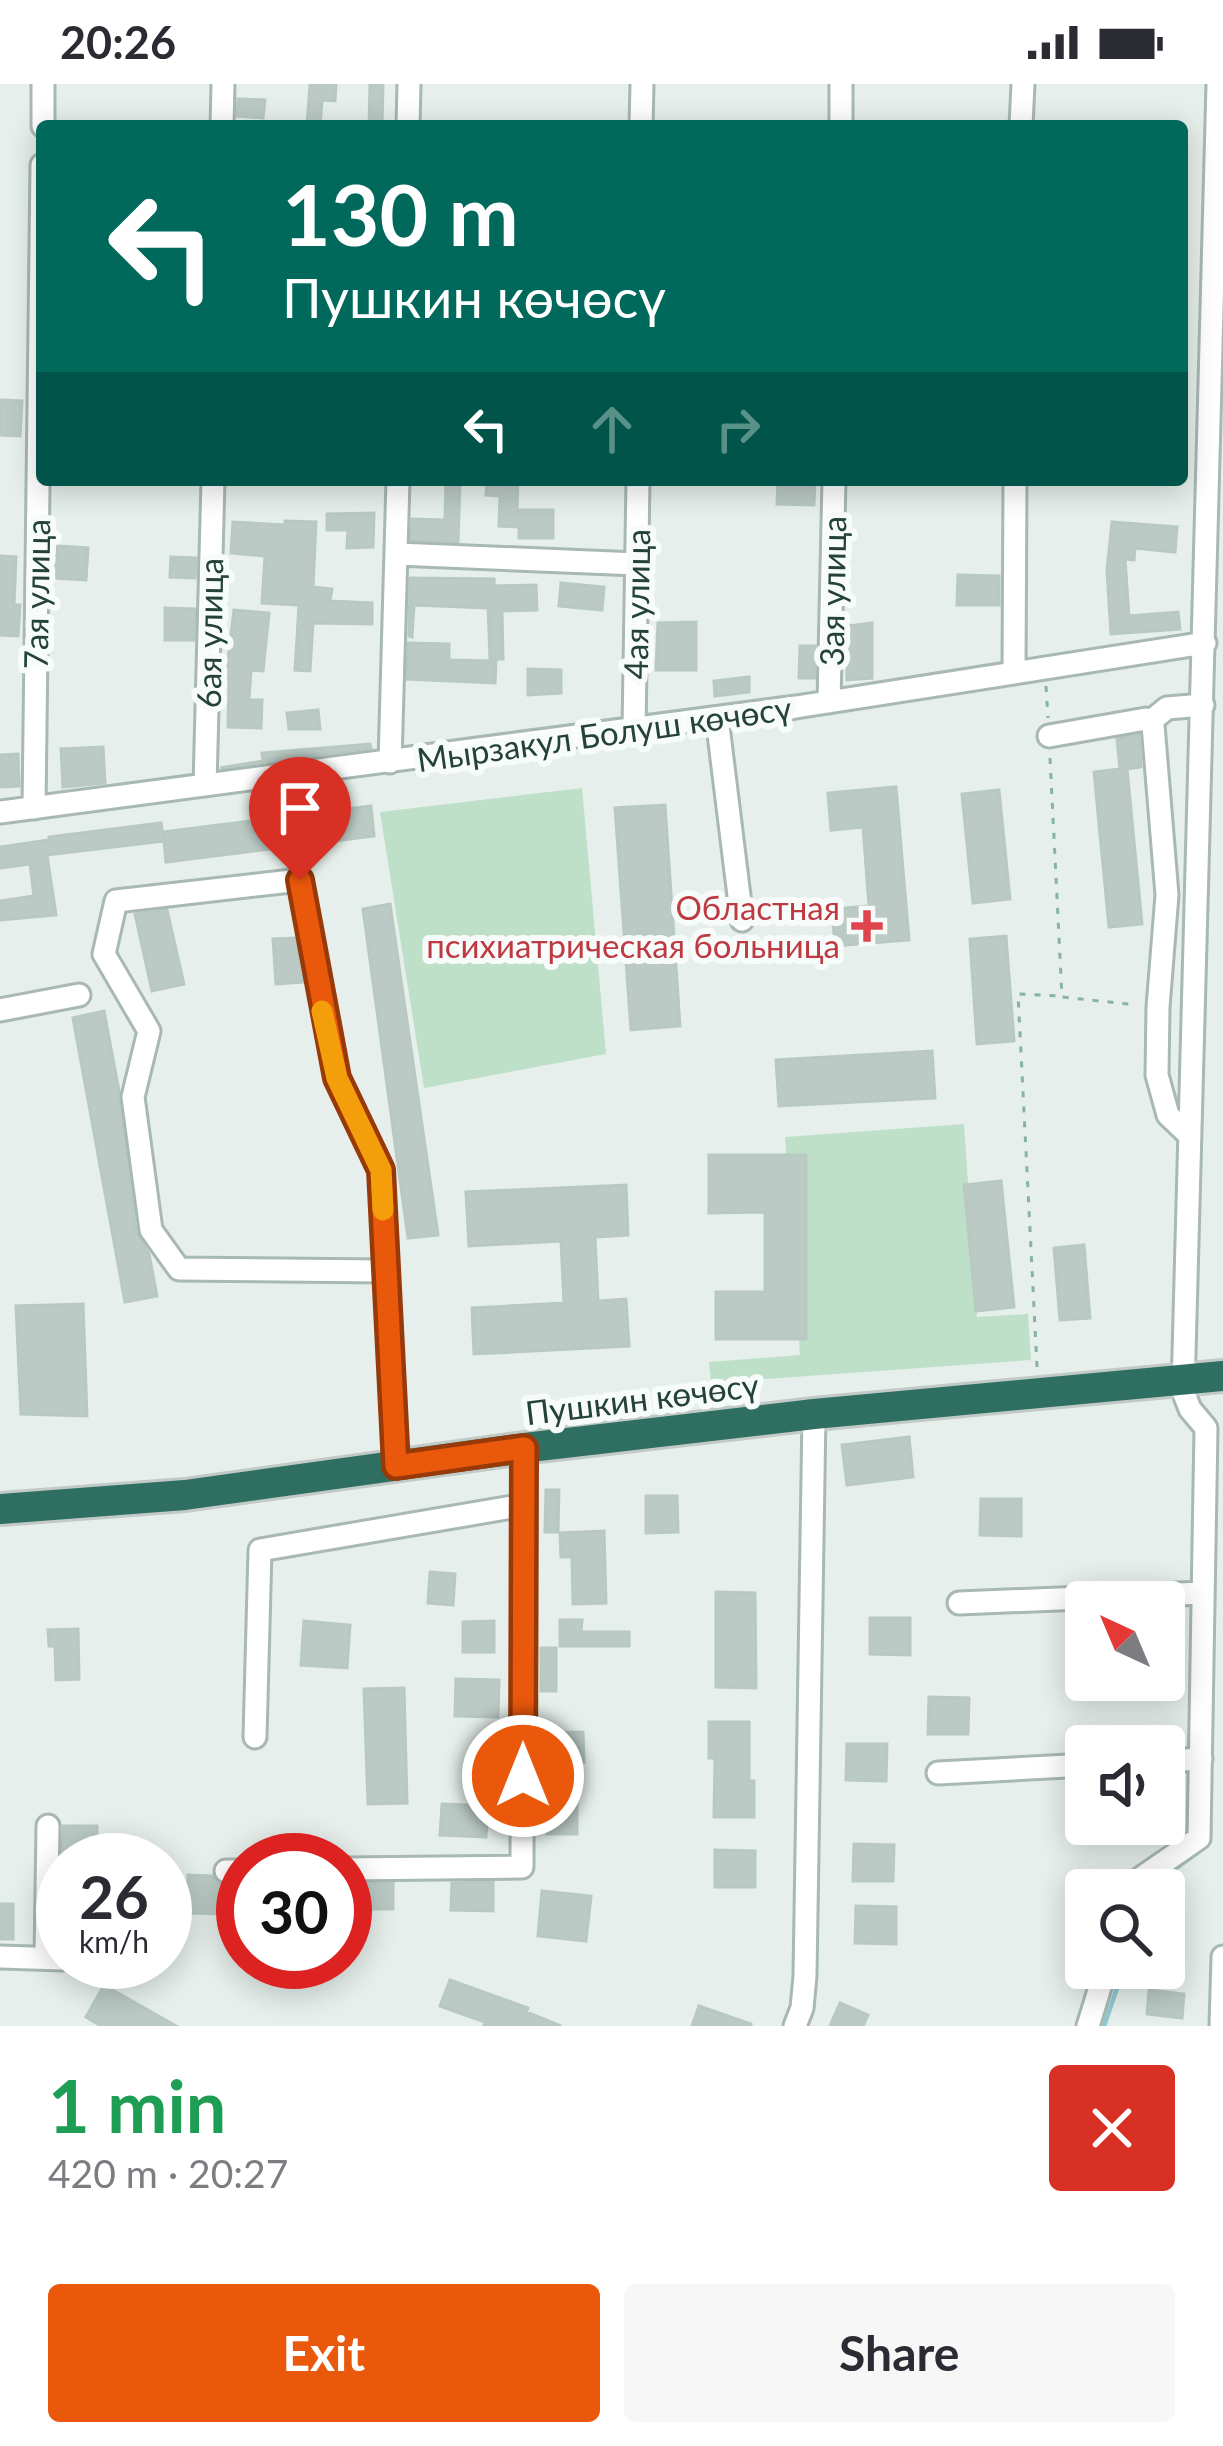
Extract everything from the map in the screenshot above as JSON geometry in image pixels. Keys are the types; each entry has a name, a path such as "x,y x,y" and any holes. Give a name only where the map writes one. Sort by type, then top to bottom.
{"highway":[{"name":"Пушкин көчөсү","path":"0,1509 185,1495 814,1414 1223,1376"}],"street":[{"path":"43,84 43,120"},
{"path":"222,120 223,84"},
{"path":"408,120 409,84"},
{"path":"641,120 642,84"},
{"path":"841,84 841,120"},
{"path":"1021,120 1023,84"},
{"path":"1154,1869 1199,1838 1206,1428 1190,1409 1184,1382 1218,84"},
{"name":"7ая улица","path":"34,808 38,486"},
{"name":"6ая улица","path":"205,785 213,486"},
{"path":"390,762 398,486"},
{"name":"4ая улица","path":"634,728 638,486"},
{"name":"3ая улица","path":"829,702 834,486"},
{"path":"1013,673 1015,486"},
{"path":"397,554 637,564"},
{"name":"Мырзакул Болуш көчөсү","path":"0,812 717,718 1205,643"},
{"path":"1049,736 1151,721 1167,708 1203,705"},
{"path":"717,718 742,920"},
{"path":"1151,721 1167,895 1157,1075 1168,1115 1190,1136"},
{"path":"385,1271 178,1269 151,1230 133,1097 149,1031 104,954 116,901 300,880 337,1078 381,1170 396,1466"},
{"path":"0,1010 79,995"},
{"path":"795,2026 805,1976 814,1414"},
{"path":"372,1869 522,1867 524,1448"},
{"path":"255,1737 260,1550 524,1505"},
{"path":"959,1603 1203,1593"},
{"path":"1185,1760 1201,1759"},
{"path":"938,1773 1065,1767"},
{"path":"48,1826 48,1833"},
{"path":"0,1957 36,1958"},
{"path":"1221,2026 1223,1957"},
{"path":"1088,2026 1099,1989"}],"path":[{"path":"1045,668 1062,997"},
{"path":"1039,1393 1018,994 1158,1007"}],"green space":[{"path":"582,788 606,1054 424,1088 380,812"},
{"path":"964,1124 977,1317 1028,1314 1031,1360 711,1383 709,1362 800,1355 785,1137"}],"building":[{"path":"310,84 336,84 335,101 322,100 320,120 307,120"},
{"path":"370,84 383,84 382,120 369,120"},
{"path":"238,99 265,100 263,118 237,116"},
{"path":"1,400 22,401 20,436 0,435"},
{"path":"446,486 460,486 458,542 411,540 412,519 445,520"},
{"path":"487,486 518,486 517,510 553,510 553,538 519,538 519,527 499,526 500,496 486,495"},
{"path":"778,486 815,486 814,505 777,504"},
{"path":"374,513 373,547 347,548 348,530 327,530 327,514"},
{"path":"285,521 316,522 313,587 332,589 330,601 372,603 372,624 313,623 310,671 295,670 299,605 262,603 265,556 231,553 233,522 285,525"},
{"path":"1112,522 1177,527 1175,552 1135,548 1134,560 1125,559 1129,616 1178,612 1180,629 1111,634 1107,570"},
{"path":"57,546 88,548 86,580 55,578"},
{"path":"0,556 16,557 18,636 0,635"},
{"path":"171,557 196,558 195,578 170,577"},
{"path":"958,575 999,576 999,605 957,605"},
{"path":"410,578 494,579 494,586 536,585 537,610 502,611 503,659 490,659 488,608 414,605 409,636"},
{"path":"561,583 604,587 602,610 559,606"},
{"path":"165,608 195,609 194,640 165,640"},
{"path":"234,610 269,613 263,671 251,670 249,700 262,700 261,728 228,727 229,685 225,684"},
{"path":"696,622 696,670 656,670 658,623"},
{"path":"872,623 872,678 847,680 847,626"},
{"path":"408,643 449,644 449,660 496,661 495,683 407,679"},
{"path":"800,646 815,646 815,678 799,678"},
{"path":"528,669 561,670 561,693 528,695"},
{"path":"749,677 749,692 715,696 714,681"},
{"path":"318,710 320,729 289,729 287,713"},
{"path":"1139,735 1141,767 1127,769 1142,924 1109,927 1094,772 1120,769 1117,739"},
{"path":"370,744 371,748 220,768 263,761 262,753"},
{"path":"103,747 105,783 63,787 61,749"},
{"path":"18,754 19,786 0,787 0,755"},
{"path":"896,787 909,940 835,946 832,909 869,906 863,827 831,830 828,793"},
{"path":"999,790 1010,899 973,903 962,794"},
{"path":"665,805 680,1026 631,1030 615,808"},
{"path":"371,806 374,836 166,862 163,832"},
{"path":"161,823 164,841 47,855 56,915 0,920 0,901 34,896 30,864 0,868 0,847"},
{"path":"390,904 438,1235 408,1238 363,909"},
{"path":"167,910 184,984 152,991 135,914"},
{"path":"1006,936 1014,1041 977,1044 970,939"},
{"path":"296,938 303,982 276,984 273,939"},
{"path":"104,1011 136,1232 149,1254 157,1296 125,1302 73,1018"},
{"path":"932,1051 935,1098 779,1106 776,1060"},
{"path":"709,1155 806,1155 806,1339 716,1339 716,1292 765,1292 765,1212 709,1213"},
{"path":"1001,1181 1014,1307 976,1311 964,1185"},
{"path":"626,1185 628,1235 595,1237 598,1301 626,1299 629,1346 474,1354 472,1308 564,1303 561,1241 469,1246 466,1192"},
{"path":"1084,1245 1090,1318 1060,1320 1054,1248"},
{"path":"83,1304 87,1416 21,1414 16,1306"},
{"path":"909,1437 913,1477 847,1485 842,1445"},
{"path":"546,1490 559,1490 558,1532 545,1532"},
{"path":"646,1496 677,1496 678,1532 646,1533"},
{"path":"981,1499 1021,1499 1021,1536 980,1535"},
{"path":"604,1531 606,1603 573,1604 572,1557 561,1557 560,1533"},
{"path":"430,1572 455,1574 453,1605 428,1603"},
{"path":"716,1592 755,1593 756,1688 716,1687"},
{"path":"870,1618 910,1618 910,1655 870,1654"},
{"path":"560,1620 582,1620 581,1632 629,1632 629,1646 560,1646"},
{"path":"304,1621 350,1625 347,1668 301,1665"},
{"path":"494,1621 494,1652 463,1652 463,1622"},
{"path":"78,1629 79,1679 56,1680 55,1646 49,1646 48,1630"},
{"path":"541,1648 556,1648 556,1691 541,1691"},
{"path":"456,1679 499,1680 498,1717 455,1716"},
{"path":"404,1688 407,1803 368,1804 364,1689"},
{"path":"929,1697 969,1698 968,1734 928,1734"},
{"path":"709,1722 749,1722 754,1817 714,1817 715,1758 709,1758"},
{"path":"583,1732 584,1762 553,1763 552,1733"},
{"path":"847,1744 887,1744 886,1781 846,1780"},
{"path":"577,1803 577,1834 547,1834 546,1804"},
{"path":"442,1804 488,1806 486,1837 440,1835"},
{"path":"63,1826 97,1826 97,1833 63,1833"},
{"path":"854,1844 894,1845 893,1881 853,1881"},
{"path":"715,1850 755,1851 755,1887 715,1887"},
{"path":"192,1875 216,1880 216,1914 192,1913"},
{"path":"493,1882 493,1911 451,1910 452,1883"},
{"path":"393,1883 393,1909 372,1909 372,1884"},
{"path":"542,1891 591,1896 586,1941 538,1936"},
{"path":"0,1904 13,1904 13,1939 0,1939"},
{"path":"856,1906 896,1907 896,1944 855,1943"},
{"path":"450,1980 528,2008 526,2012 561,2026 484,2026 485,2022 440,2006"},
{"path":"102,1989 111,1989 176,2026 101,2026 86,2017"},
{"path":"1149,1990 1184,1994 1182,2018 1147,2014"},
{"path":"840,2003 868,2015 863,2026 830,2026"},
{"path":"699,2006 751,2024 751,2026 692,2026"}],"waterway":[{"path":"1175,1869 1197,1853"},
{"path":"1104,2026 1117,1989"}],"slow traffic":[{"path":"322,1011 337,1078 381,1170 383,1210"}],"place":[{"name":"Областная психиатрическая больница","path":"867,926"}],"route":[{"path":"300,880 337,1078 381,1170 396,1466 524,1448 523,1776"}]}
